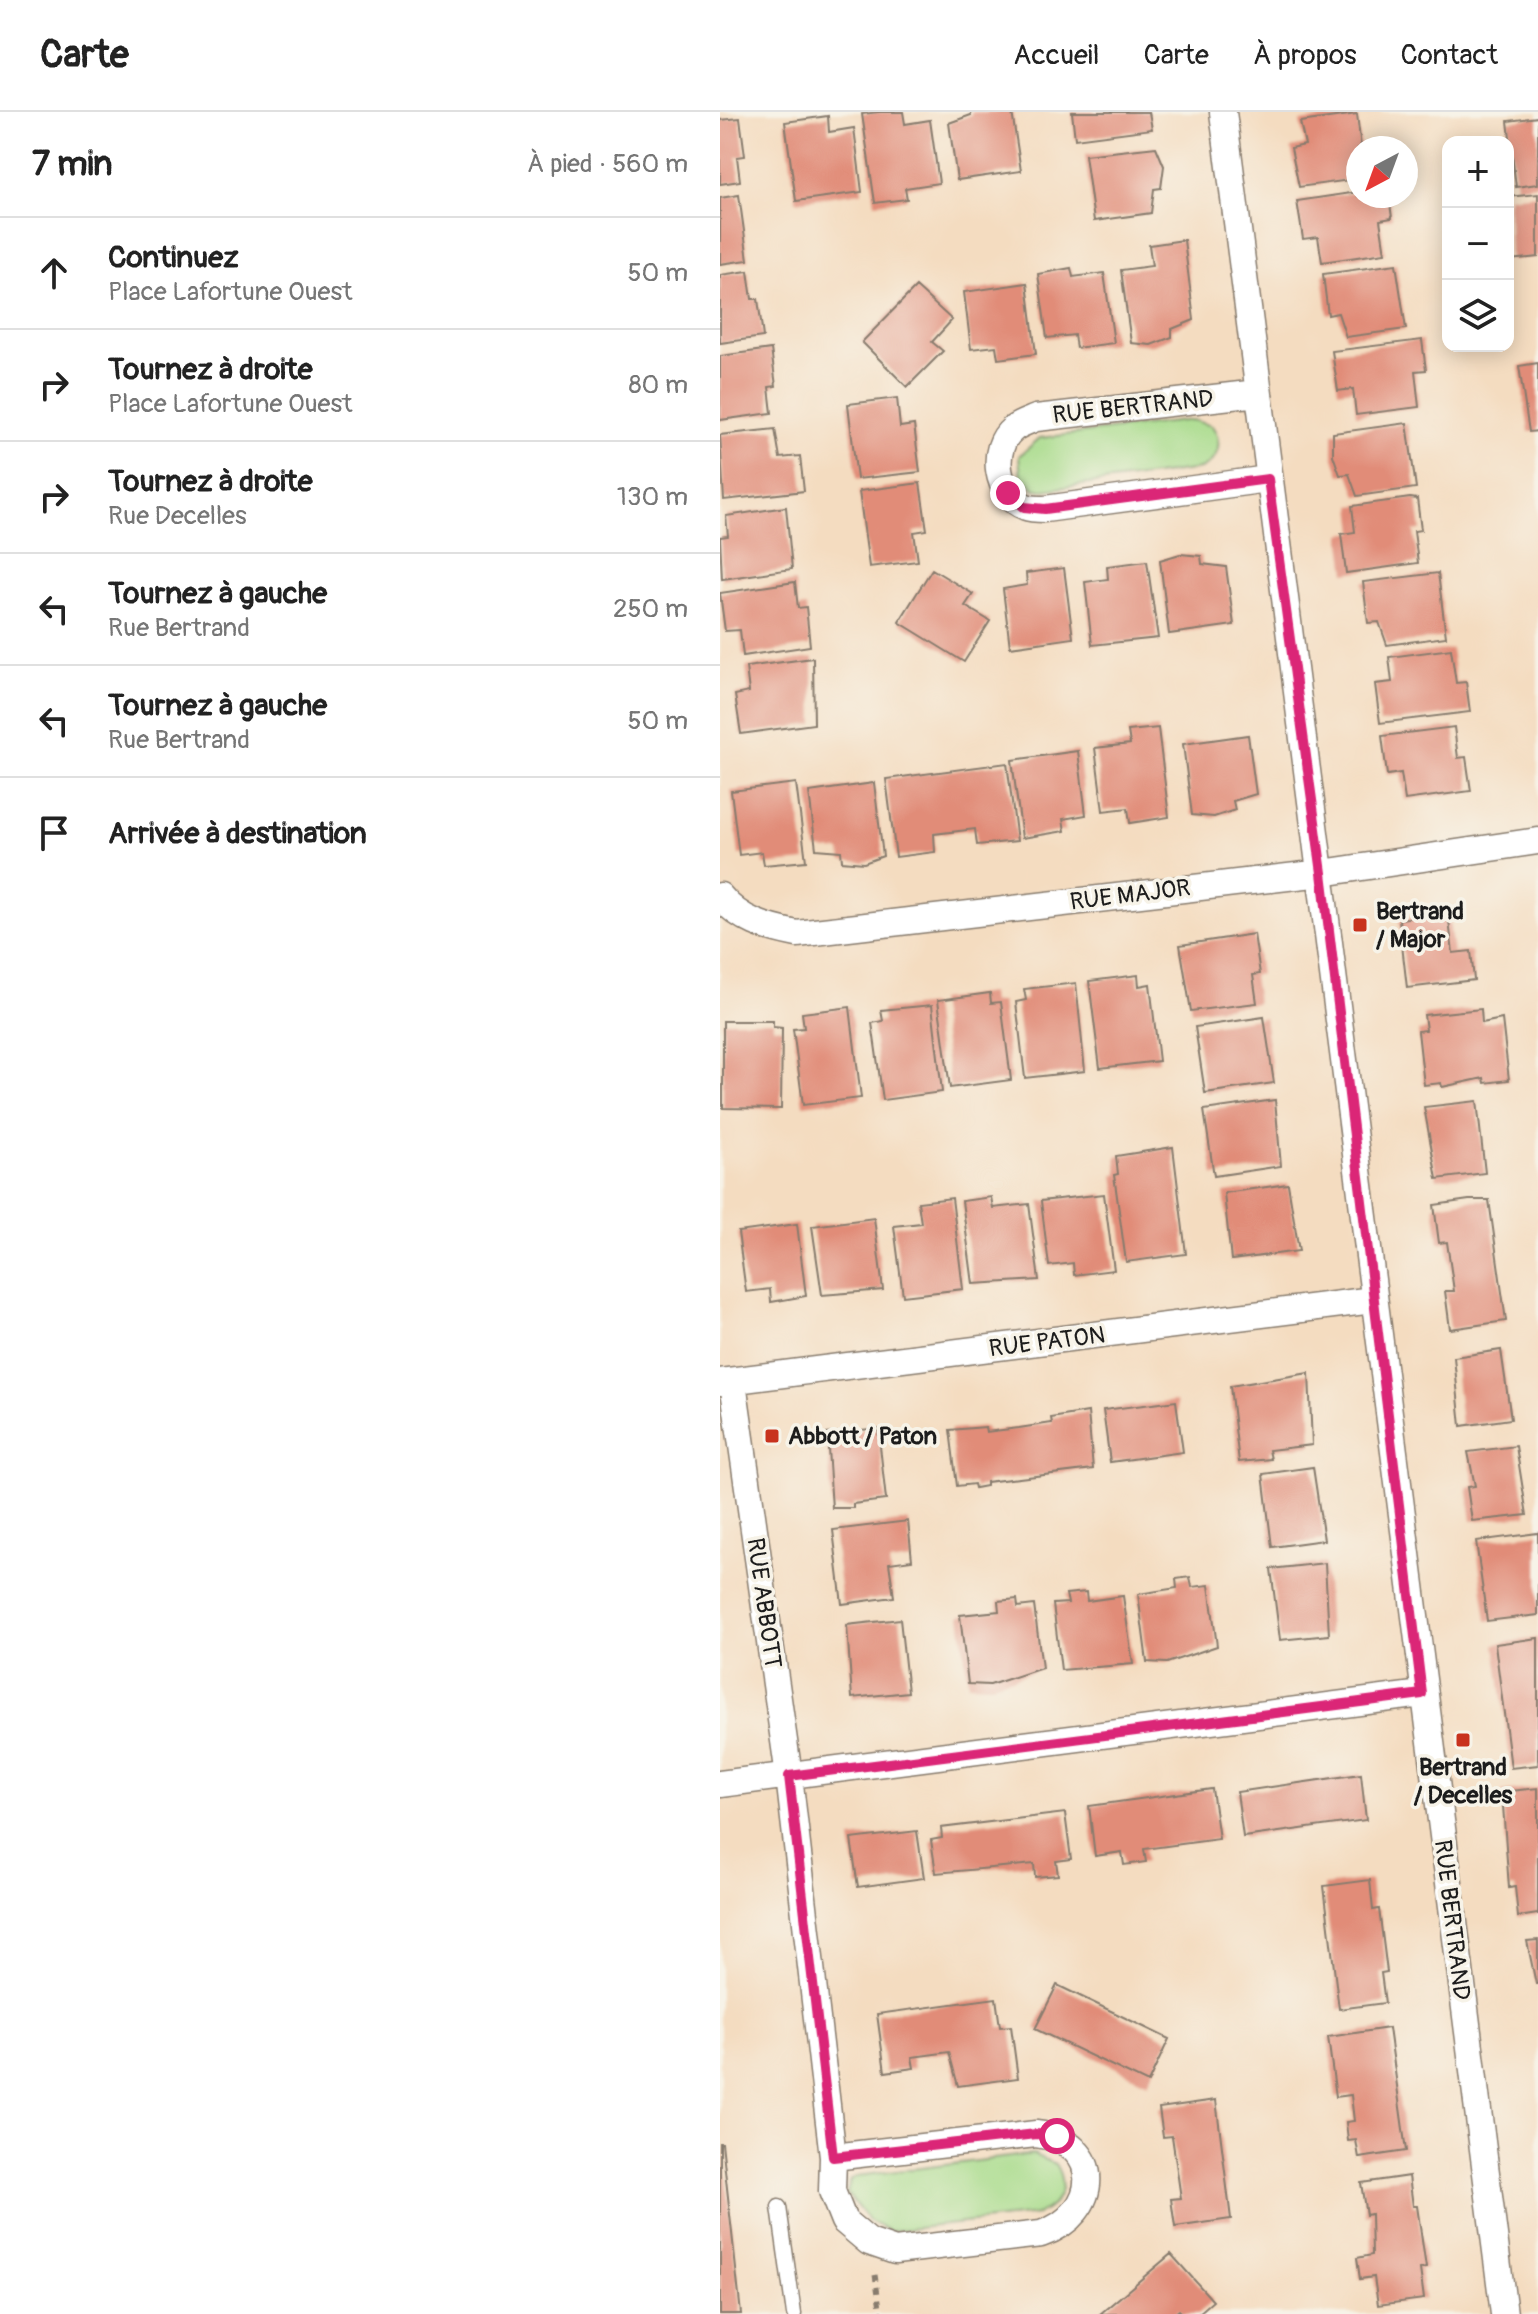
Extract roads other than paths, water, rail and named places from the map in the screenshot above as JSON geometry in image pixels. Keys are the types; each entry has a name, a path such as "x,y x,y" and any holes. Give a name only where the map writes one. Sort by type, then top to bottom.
{"street":[{"name":"RUE BERTRAND","path":"1223,112 1268,479 1322,873 1422,1694 1504,2314"},
{"name":"RUE BERTRAND","path":"1258,393 1036,418 1012,429 999,449 998,471 1008,493 1024,507 1045,509 1268,479"},
{"name":"RUE MAJOR","path":"724,901 759,927 797,934 1322,873 1538,841"},
{"name":"RUE PATON","path":"726,1382 1373,1300"},
{"name":"RUE ABBOTT","path":"726,1382 789,1776 833,2157 832,2191 844,2221 869,2242 895,2251 1041,2234 1061,2227 1069,2220 1087,2188 1087,2168 1077,2150 1057,2136 1036,2134 833,2157"},
{"path":"720,1784 1422,1694"}],"lane":[{"path":"779,2207 794,2314"}],"place":[{"name":"Bertrand / Major","path":"1360,925"},
{"name":"Abbott / Paton","path":"772,1436"},
{"name":"Bertrand / Decelles","path":"1463,1740"}]}
